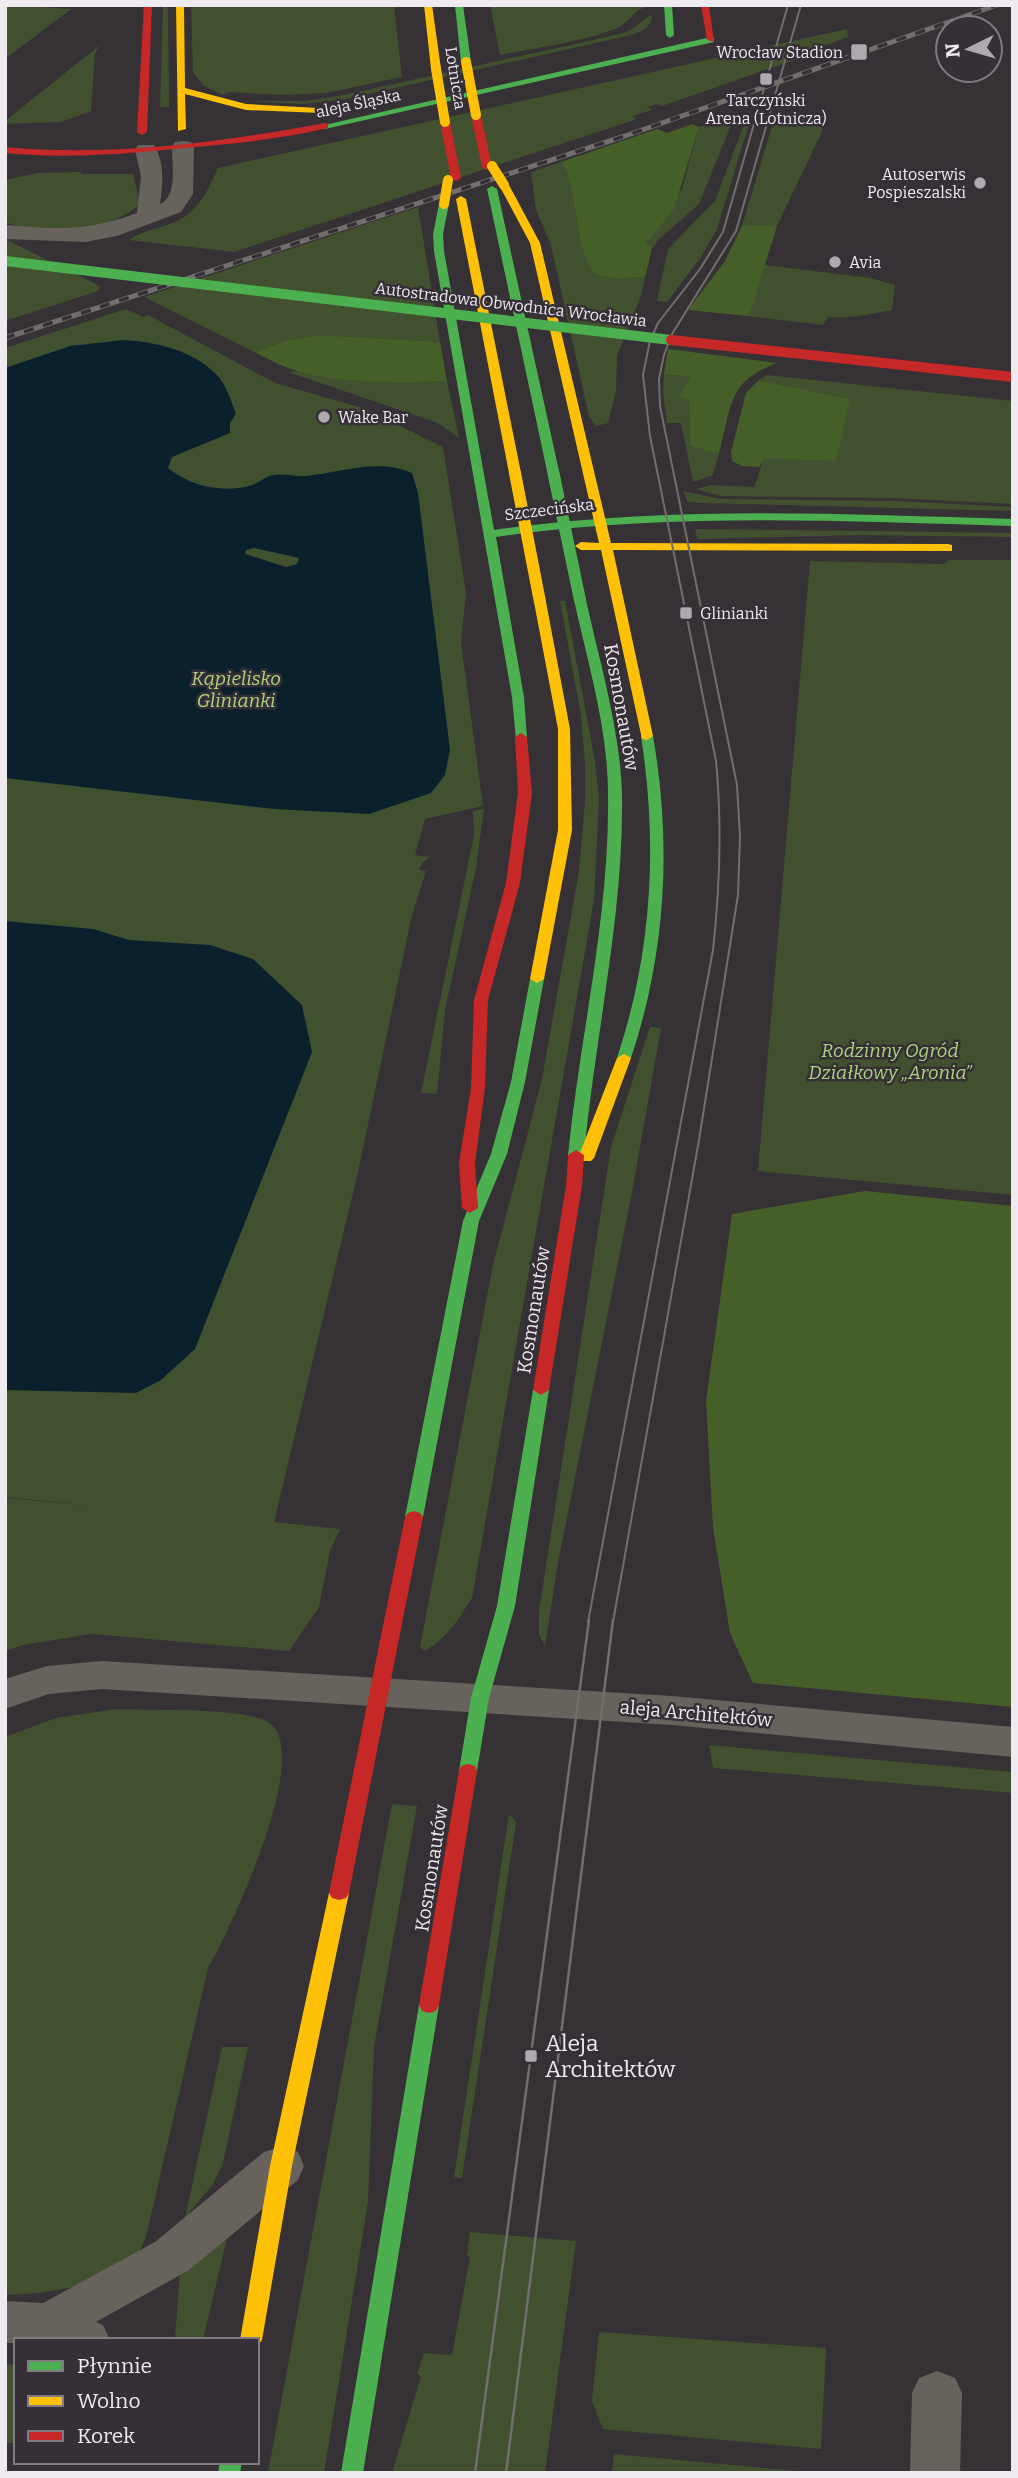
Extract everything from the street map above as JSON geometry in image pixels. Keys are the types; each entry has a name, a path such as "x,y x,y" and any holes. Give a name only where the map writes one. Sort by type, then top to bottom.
{"main road":[{"path":"148,5 163,137"},
{"path":"163,137 181,90 180,5"},
{"name":"Lotnicza","path":"459,5 466,62 488,163 498,187 534,243 606,546 650,748 657,856 654,915 637,1026 574,1186"},
{"name":"aleja Śląska","path":"239,122 318,110 670,35 668,5"},
{"name":"aleja Śląska","path":"120,134 254,140 325,128 711,40 705,5"},
{"name":"Lotnicza","path":"427,8 452,156 452,179"},
{"path":"181,90 246,107 318,110"},
{"name":"aleja Śląska","path":"5,150 49,155 163,137 202,127"},
{"path":"5,143 84,136"},
{"path":"251,2338 281,2166 356,1813 471,1221 499,1154 517,1082 565,830 564,729 461,199 452,179"},
{"path":"452,179 438,234 439,251 518,697 525,793 513,883 481,1000 478,1088 467,1163 471,1221"},
{"name":"Kosmonautów","path":"352,2473 480,1698 506,1606 574,1186 580,1100 607,932 614,860 615,791 608,731 553,471 498,187"},
{"path":"5,239 97,250"},
{"name":"Autostradowa Obwodnica Wrocławia","path":"5,261 544,326 1013,377"},
{"name":"Autostradowa Obwodnica Wrocławia","path":"430,290 568,306"},
{"path":"592,490 667,516"},
{"name":"Szczecińska","path":"489,535 548,524 667,516 1013,523"},
{"name":"Szczecińska","path":"489,535 548,544 606,546 971,548"}],"street":[{"path":"147,216 153,193 152,169 163,137"},
{"path":"5,232 85,235 109,231 173,207 182,194 163,137"},
{"name":"aleja Architektów","path":"5,1694 47,1680 102,1675 678,1711 1013,1742"},
{"path":"46,2328 172,2256 281,2166"},
{"path":"935,2473 937,2393"}],"green space":[{"path":"5,5 71,9 5,59"},
{"path":"163,5 167,5 168,13 169,107 160,107"},
{"path":"191,5 394,5 402,77 326,93 281,95 230,92 223,95 204,86 193,73"},
{"path":"490,5 652,6 641,9 622,25 605,33 500,55"},
{"path":"652,15 647,27 627,36 346,99 302,104 245,101 305,101 344,95 620,34"},
{"path":"847,29 848,37 811,51 809,55 662,106 657,104 648,107 652,110 632,116 637,119 234,252 129,240 177,221 191,212 207,191 218,168"},
{"path":"100,45 95,53 91,111 61,122 5,124 5,121"},
{"path":"752,114 717,229 701,257 667,302 657,301 668,249 715,201 747,117"},
{"path":"735,115 699,204 659,239 652,249 646,244 682,189 699,127"},
{"path":"775,116 828,119 777,226 742,226"},
{"path":"692,124 699,127 674,209 646,243 652,249 645,277 613,278 596,274 589,267 584,254 570,185 561,162 657,129 667,133"},
{"path":"561,162 570,185 580,238 589,267 596,274 606,277 645,277 640,299 617,355 616,391 608,423 596,426 589,416 551,245 536,210 531,172"},
{"path":"38,173 133,174 140,204 111,221 75,230 38,230 5,222 5,180"},
{"path":"418,207 440,342 320,335 289,340 254,352 144,297"},
{"path":"742,226 777,226 751,310 747,316 688,310 725,261"},
{"path":"5,239 100,286 98,291 5,321"},
{"path":"765,265 871,278 895,285 892,310 852,317 828,317 823,325 747,316"},
{"name":"Kąpielisko Glinianki","path":"126,309 143,317 148,315 275,383 366,409 443,447 466,593 461,642 483,806 425,819 415,855 430,857 422,863 419,870 426,871 412,915 358,1172 274,1522 340,1529 330,1551 319,1607 289,1651 91,1634 23,1645 5,1651 5,1498 86,1505 5,1497 5,348"},
{"path":"320,335 440,342 447,381 390,382 330,378 289,368 254,352 289,340"},
{"path":"668,349 777,363 760,370 740,388 730,409 719,453 690,446 689,400 679,396 690,377 664,374"},
{"path":"288,372 370,380 447,381 459,438 438,423"},
{"path":"664,374 690,377 679,396 689,399 690,446 719,453 713,475 693,482 681,423 667,423"},
{"path":"767,375 1013,401 1013,504 892,498 720,496 696,489 711,485 754,487 764,458 850,399 759,380"},
{"path":"759,380 850,399 836,461 765,458 759,467 742,466 732,461 731,452 746,393"},
{"path":"683,491 720,499 896,501 1013,507 1013,511 701,503 688,502"},
{"path":"695,529 1013,533 1013,537 861,535 697,539"},
{"name":"Rodzinny Ogród Działkowy „Aronia”","path":"949,560 1013,560 1013,1195 758,1171 810,561 944,564"},
{"path":"560,601 565,601 595,761 599,799 594,900 472,1598 446,1634 425,1651 420,1647 493,1265 542,1079 579,871 585,801 585,763 581,715"},
{"path":"484,809 476,868 445,1010 437,1094 421,1093 474,835 473,811"},
{"path":"650,1027 661,1028 633,1187 558,1563 545,1646 539,1635 539,1611 611,1147"},
{"path":"865,1191 1013,1206 1013,1707 753,1683 730,1633 713,1527 706,1401 732,1214"},
{"path":"117,1709 216,1712 266,1721 279,1737 282,1765 276,1801 249,1881 208,1968 146,2237 139,2252 129,2265 117,2273 87,2284 52,2291 5,2295 5,1737 56,1718"},
{"path":"709,1745 1013,1772 1013,1793 713,1768"},
{"path":"392,1804 417,1806 374,2047 368,2202 324,2473 268,2473"},
{"path":"509,1814 516,1822 462,2178 454,2177"},
{"path":"222,2047 248,2047 223,2163 213,2184 185,2218"},
{"path":"470,2232 576,2241 545,2473 392,2473 421,2376 417,2374 424,2353 452,2355 470,2257 467,2256"},
{"path":"227,2238 203,2338 175,2338 180,2271"},
{"path":"599,2332 826,2348 821,2449 603,2429 592,2401"},
{"path":"5,2364 14,2365 14,2443 5,2443"},
{"path":"614,2454 818,2473 612,2473"}],"water":[{"path":"124,340 148,343 185,353 220,378 236,414 230,423 230,433 172,457 168,468 196,483 228,489 252,485 274,475 306,476 373,466 412,473 418,493 450,750 445,775 431,793 369,814 274,809 5,778 5,368 70,346","holes":["254,548 299,558 297,564 286,567 245,554 246,550"]},
{"path":"5,921 93,929 129,940 210,945 253,959 302,1005 312,1052 195,1349 161,1380 136,1393 5,1390"}],"tram line":[{"path":"588,1622 713,950 719,879 720,832 716,761 650,436 643,375 650,341 658,323 700,269 723,232 788,5"},
{"path":"613,1622 699,1140 738,895 740,836 737,785 660,406 659,379 672,334 736,231 801,5"},
{"path":"475,2473 589,1620"},
{"path":"506,2473 613,1620"}],"railway":[{"path":"5,338 625,136 997,5"}],"traffic: fast":[{"path":"459,5 466,62"},
{"path":"668,5 670,35"},
{"path":"325,126 711,40"},
{"path":"492,189 553,471"},
{"path":"444,204 438,234 439,251 518,697 521,737"},
{"path":"5,261 671,340"},
{"path":"553,471 580,600"},
{"path":"491,534 555,525 686,516 1013,523"},
{"path":"576,1155 611,885 615,794 607,721 580,600"},
{"path":"624,1058 645,983 656,898 657,813 647,736"},
{"path":"414,1517 471,1221 499,1154 518,1082 537,979"},
{"path":"468,1771 480,1698 506,1606 541,1390"},
{"path":"352,2473 429,2005"},
{"path":"229,2473 231,2464"}],"traffic: slow":[{"path":"180,5 181,129"},
{"path":"428,5 436,69"},
{"path":"466,62 476,115"},
{"path":"436,69 445,122"},
{"path":"181,90 246,107 318,111"},
{"path":"492,166 504,185"},
{"path":"444,204 448,180"},
{"path":"504,185 535,243 616,588 647,736"},
{"path":"461,199 515,473"},
{"path":"515,473 540,602"},
{"path":"581,546 948,548"},
{"path":"537,979 565,830 564,729 540,602"},
{"path":"586,1158 624,1058"},
{"path":"251,2338 281,2166 339,1893"}],"traffic: jam":[{"path":"142,132 148,5"},
{"path":"705,5 711,40"},
{"path":"476,115 487,167"},
{"path":"445,122 456,178"},
{"path":"5,150 61,153 117,151 240,139 325,126"},
{"path":"671,340 1013,377"},
{"path":"470,1208 467,1163 478,1088 481,1000 513,883 525,793 521,737"},
{"path":"541,1390 574,1186 576,1155"},
{"path":"339,1893 414,1517"},
{"path":"429,2005 468,1771"}],"place":[{"name":"Wrocław Stadion","path":"859,52"},
{"name":"Tarczyński Arena (Lotnicza)","path":"766,79"},
{"name":"Autoserwis Pospieszalski","path":"980,183"},
{"name":"Avia","path":"835,262"},
{"name":"Wake Bar","path":"324,417"},
{"name":"Glinianki","path":"686,613"},
{"name":"Aleja Architektów","path":"531,2056"}]}
